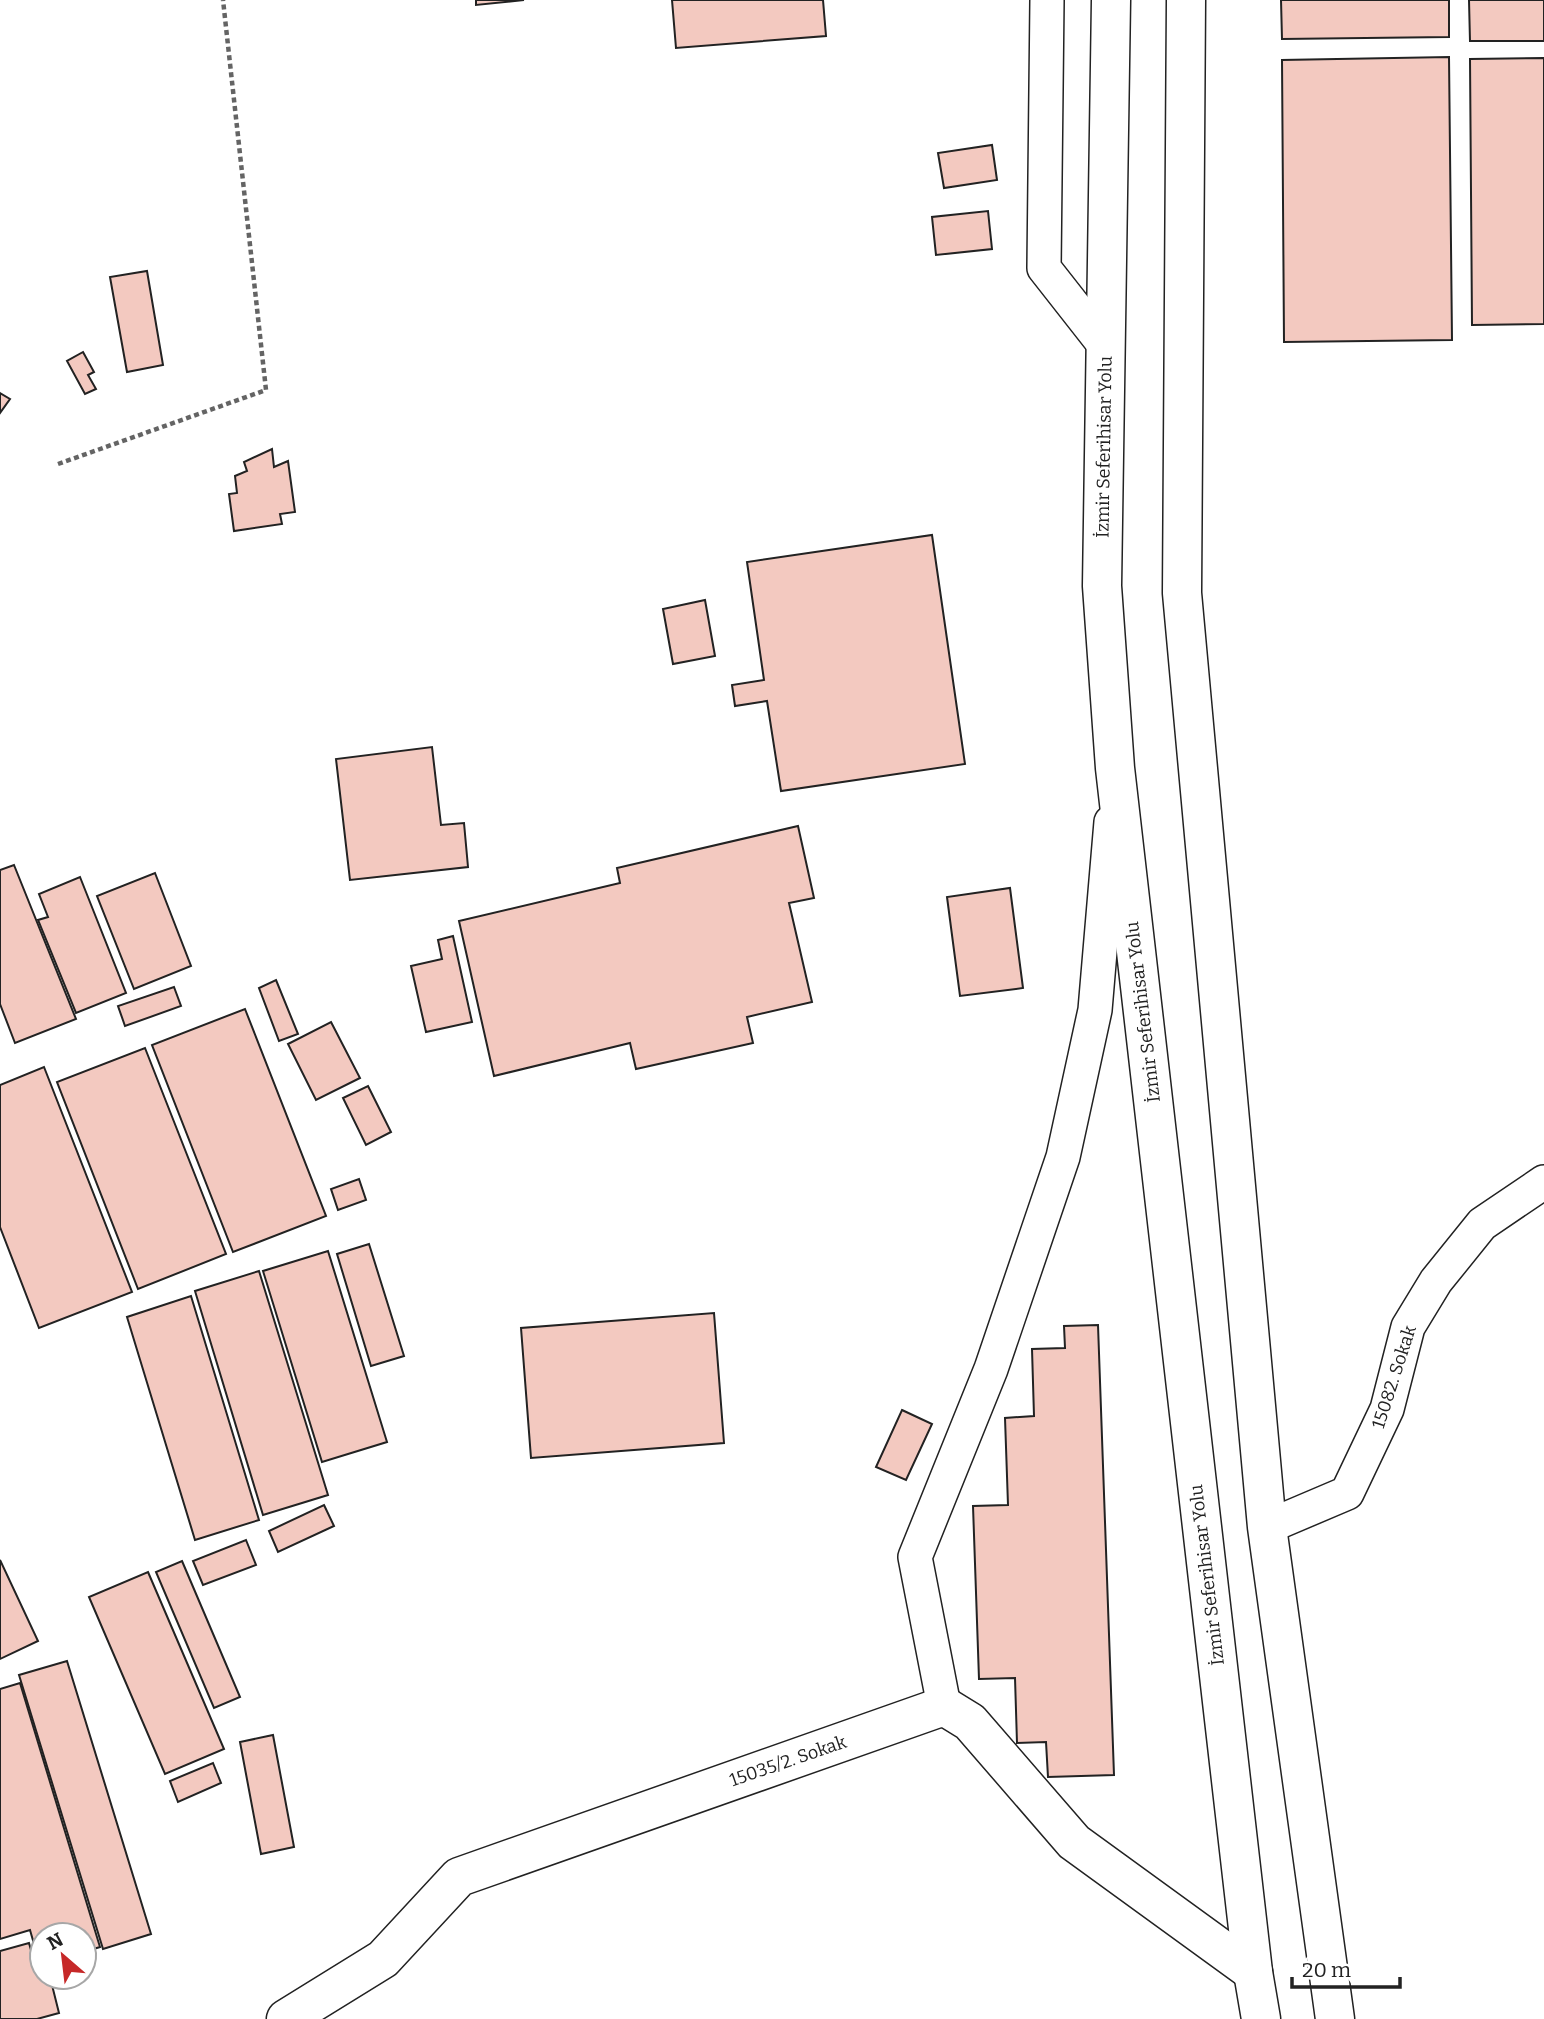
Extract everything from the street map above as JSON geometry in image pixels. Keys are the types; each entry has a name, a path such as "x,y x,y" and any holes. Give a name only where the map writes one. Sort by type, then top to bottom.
{"main road":[{"name":"İzmir Seferihisar Yolu","path":"1111,0 1102,586 1115,768 1252,1972 1261,2019"},
{"path":"1186,0 1182,593 1267,1527 1335,2019"},
{"path":"944,1706 970,1722 1074,1842 1252,1972"},
{"name":"15035/2. Sokak","path":"286,2019 383,1959 459,1877 944,1706"}],"street":[{"path":"1047,0 1044,268 1106,347"},
{"path":"944,1706 915,1557 991,1369 1063,1157 1095,1010 1115,768"},
{"name":"15082. Sokak","path":"1267,1527 1347,1493 1387,1409 1408,1327 1436,1281 1482,1224 1544,1182"}],"path":[{"path":"58,464 266,390 223,0"}],"building":[{"path":"476,0 524,0 476,5"},
{"path":"672,0 823,0 826,36 676,48"},
{"path":"1281,0 1449,0 1449,37 1282,39"},
{"path":"1469,0 1544,0 1544,41 1470,41"},
{"path":"1449,57 1452,340 1284,342 1282,60"},
{"path":"1544,58 1544,324 1472,325 1470,59"},
{"path":"992,145 997,180 944,188 938,153"},
{"path":"988,211 992,249 936,255 932,217"},
{"path":"147,271 163,365 127,372 110,277"},
{"path":"83,352 94,372 88,375 96,389 85,394 67,361"},
{"path":"0,393 10,399 0,413"},
{"path":"272,449 274,467 288,461 295,512 280,514 282,524 234,531 229,494 237,493 235,476 247,471 244,462"},
{"path":"932,535 965,764 781,791 767,701 735,706 732,685 764,680 747,562"},
{"path":"705,600 715,656 673,664 663,609"},
{"path":"432,747 441,825 464,823 468,867 350,880 336,759"},
{"path":"798,826 814,898 789,903 812,1002 747,1017 753,1043 636,1069 630,1043 494,1076 459,921 620,883 617,868"},
{"path":"14,865 76,1019 15,1043 0,1004 0,870"},
{"path":"155,873 191,966 134,989 97,896"},
{"path":"80,877 126,993 76,1013 38,920 48,917 39,894"},
{"path":"1010,888 1023,988 960,996 947,897"},
{"path":"453,936 472,1022 426,1032 411,966 442,959 438,940"},
{"path":"276,980 298,1034 279,1041 259,988"},
{"path":"174,987 181,1006 125,1026 118,1006"},
{"path":"245,1009 326,1216 233,1252 152,1045"},
{"path":"331,1022 360,1078 316,1100 288,1044"},
{"path":"145,1048 226,1254 138,1289 57,1082"},
{"path":"44,1067 132,1292 39,1328 0,1227 0,1085"},
{"path":"368,1086 391,1132 366,1145 343,1098"},
{"path":"359,1179 366,1200 338,1210 331,1189"},
{"path":"369,1244 404,1356 371,1366 337,1254"},
{"path":"328,1251 387,1442 322,1462 263,1271"},
{"path":"259,1271 328,1495 263,1515 195,1291"},
{"path":"191,1296 259,1520 195,1540 127,1317"},
{"path":"714,1313 724,1443 531,1458 521,1328"},
{"path":"1098,1325 1114,1775 1048,1777 1046,1742 1017,1743 1015,1678 979,1679 973,1506 1008,1505 1005,1418 1034,1416 1032,1349 1065,1348 1064,1326"},
{"path":"902,1410 932,1424 906,1480 876,1467"},
{"path":"324,1505 334,1526 278,1552 269,1531"},
{"path":"246,1540 256,1565 203,1585 193,1561"},
{"path":"0,1560 38,1641 0,1659"},
{"path":"182,1561 240,1697 214,1708 156,1572"},
{"path":"148,1572 224,1749 165,1774 89,1597"},
{"path":"67,1661 151,1934 103,1949 98,1921 94,1921 19,1675"},
{"path":"20,1683 92,1921 28,1921 28,1931 0,1939 0,1689"},
{"path":"273,1735 294,1847 261,1854 240,1742"},
{"path":"213,1763 221,1783 178,1802 170,1781"},
{"path":"28,1943 28,1991 54,1991 59,2013 37,2019 0,2019 0,1951"}]}
